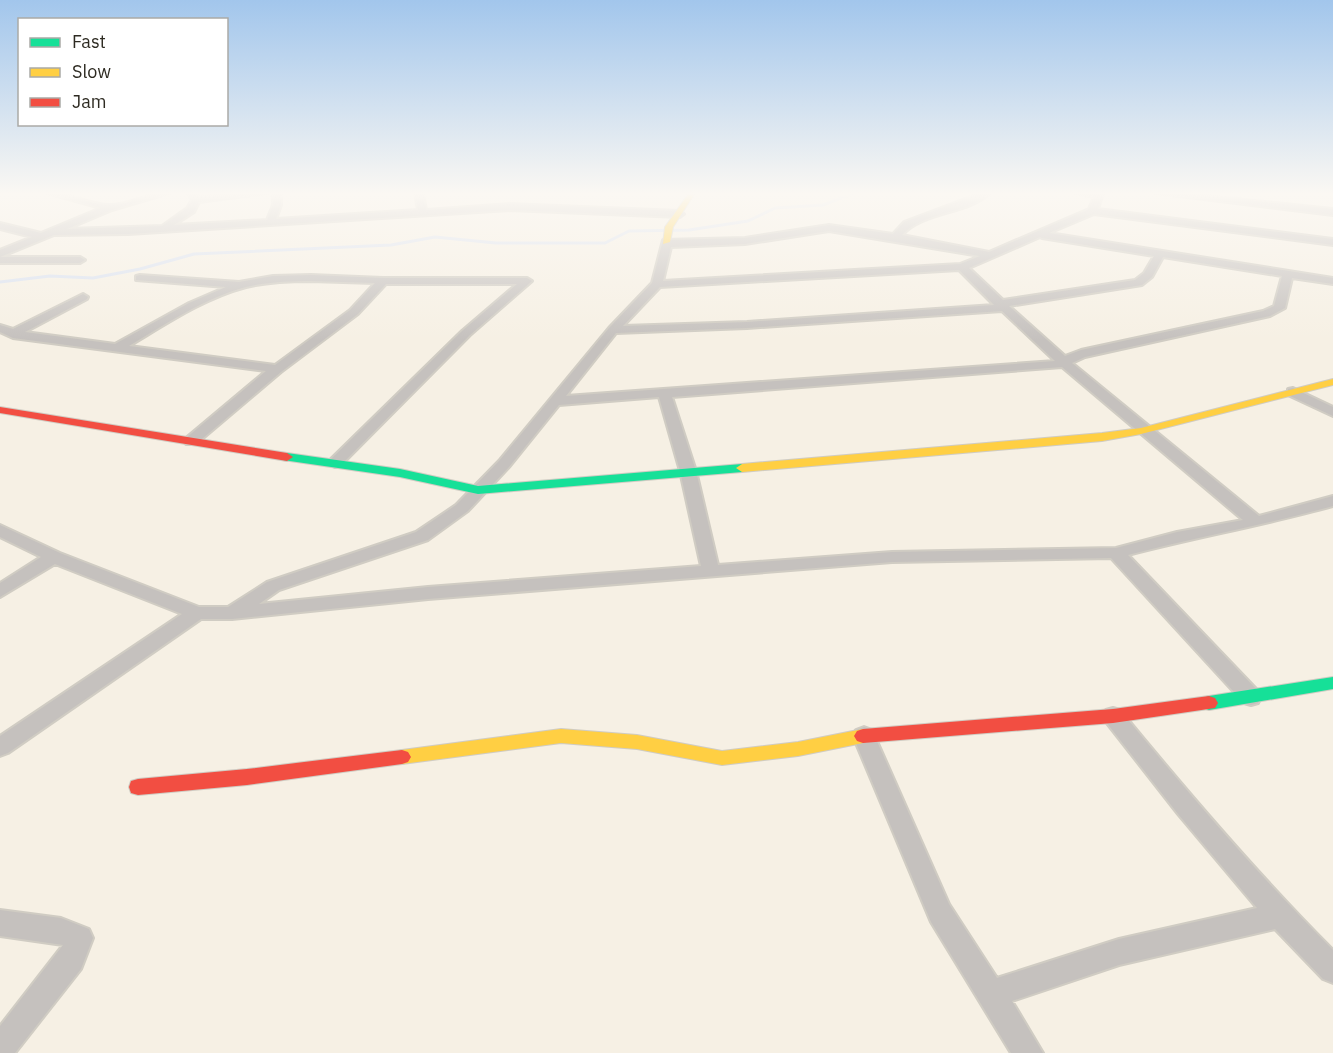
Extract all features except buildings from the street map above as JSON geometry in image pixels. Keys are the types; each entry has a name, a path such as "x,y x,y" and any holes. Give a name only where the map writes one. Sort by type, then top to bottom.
{"street":[{"path":"0,254 26,242"},
{"path":"232,613 273,586 422,536 462,508 504,464 613,330 657,285 665,259 667,242"},
{"path":"922,242 991,255"},
{"path":"657,285 962,267 1021,242"},
{"path":"1084,242 1333,281"},
{"path":"613,330 702,327 1001,306 1138,283 1148,275 1160,254"},
{"path":"0,260 80,260"},
{"path":"962,267 1001,306 1066,361 1141,430 1256,522"},
{"path":"555,401 665,394 788,382 1044,367 1081,354 1266,314 1279,308 1288,274"},
{"path":"140,278 242,285 292,280 527,281 466,333 335,463"},
{"path":"191,441 277,369 354,312 383,281"},
{"path":"117,348 186,309 242,285"},
{"path":"13,334 83,297"},
{"path":"0,328 13,334 277,369"},
{"path":"0,410 335,463 478,490 1090,438 1141,430 1333,382"},
{"path":"1293,392 1333,412"},
{"path":"665,394 688,471 711,571"},
{"path":"0,530 54,557 197,613 232,613 428,592 892,557 1116,553 1177,537 1256,522 1333,501"},
{"path":"1116,553 1251,697"},
{"path":"0,591 54,557"},
{"path":"0,747 197,613"},
{"path":"138,787 248,777 561,736 638,742 722,758 788,750 864,736 1113,716 1333,683"},
{"path":"1113,716 1186,807 1280,915 1328,956"},
{"path":"864,736 940,913 1028,1053"},
{"path":"990,994 1119,952 1280,915"},
{"path":"0,922 61,931 80,938 70,959 0,1049"}],"waterway":[{"path":"0,282 50,276 93,278 140,269 194,254 391,245 407,242"},
{"path":"487,242 607,242"}],"traffic: fast":[{"path":"287,457 400,473 478,490 742,468"},
{"path":"1209,703 1333,683"}],"traffic: slow":[{"path":"742,468 1102,437 1141,431 1333,382"},
{"path":"402,757 561,736 637,742 722,758 798,749 863,736"}],"traffic: jam":[{"path":"0,410 287,457"},
{"path":"863,736 1113,716 1209,703"},
{"path":"138,787 247,777 402,757"}]}
